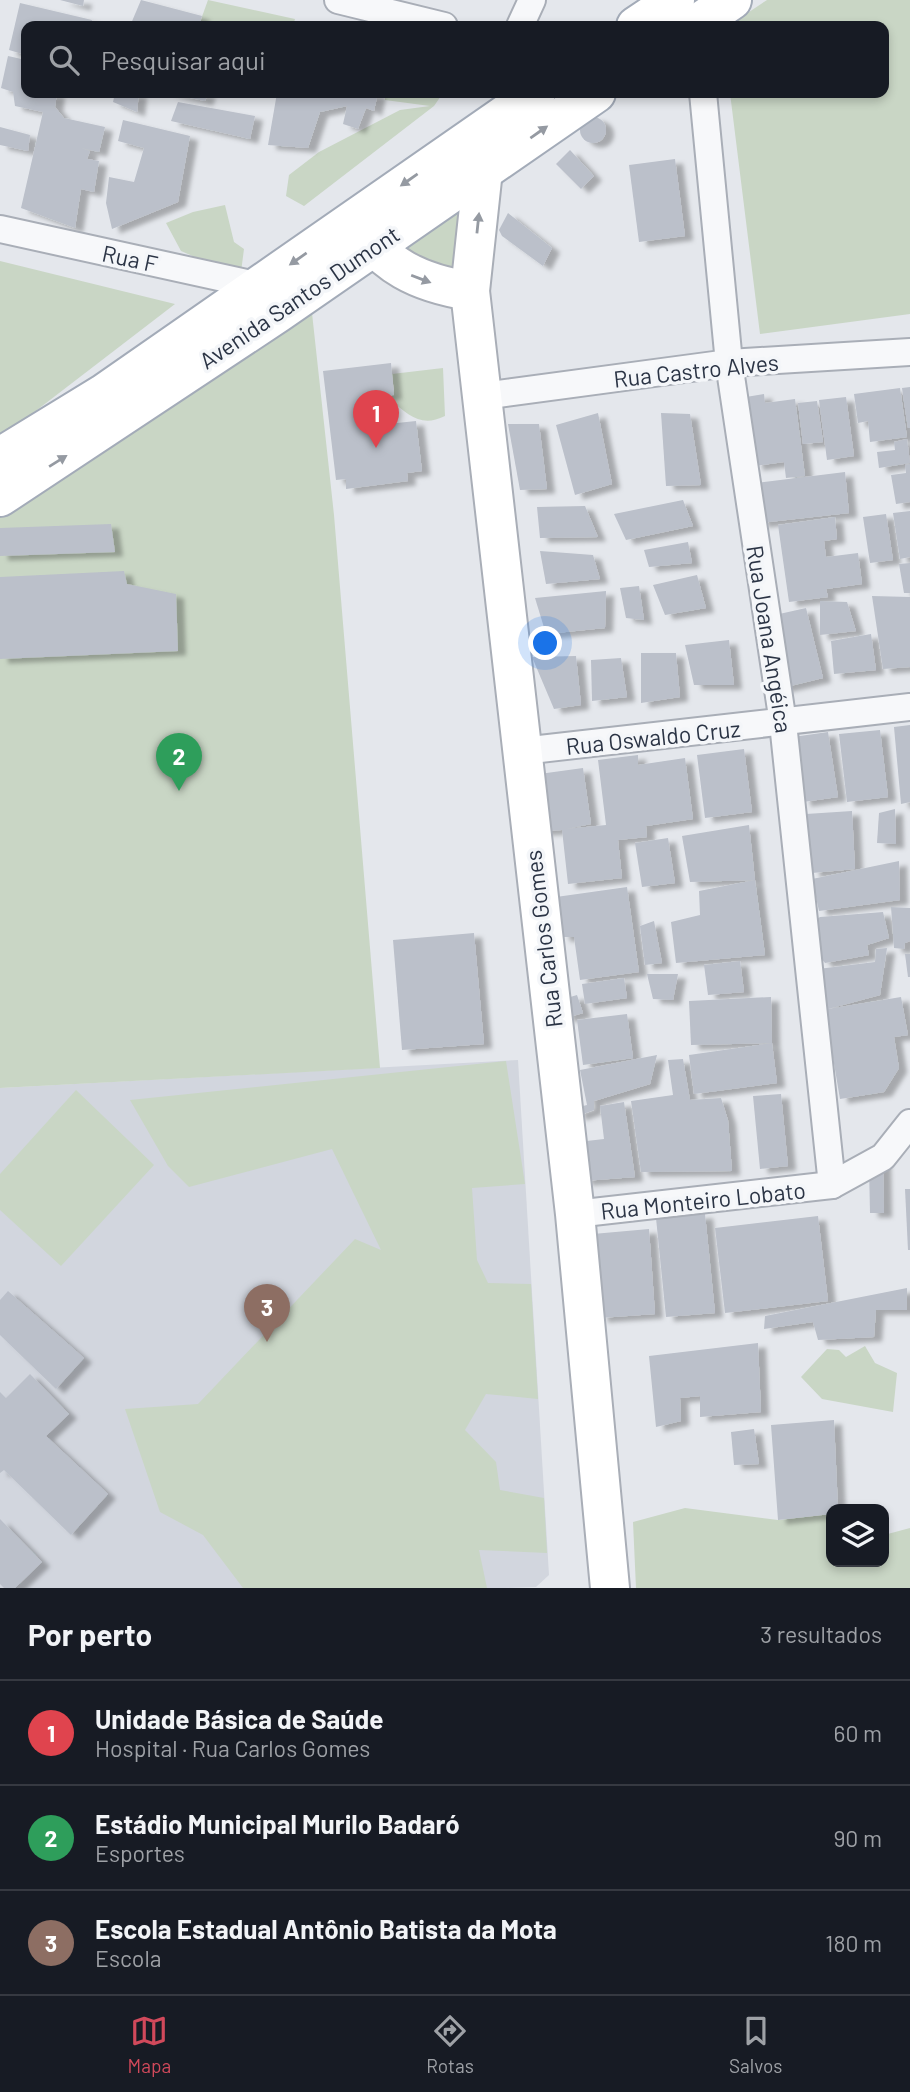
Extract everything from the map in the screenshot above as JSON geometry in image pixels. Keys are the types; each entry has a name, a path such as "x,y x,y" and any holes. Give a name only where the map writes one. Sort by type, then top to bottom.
{"main road":[{"path":"660,21 691,15 732,0"},
{"name":"Avenida Santos Dumont","path":"474,156 529,98"},
{"name":"Avenida Santos Dumont","path":"0,457 111,407 474,156 586,98"},
{"name":"Rua Carlos Gomes","path":"474,156 471,291 575,1214 610,1588"},
{"path":"362,234 408,274 441,286 471,291"},
{"name":"Avenida Santos Dumont","path":"0,497 260,286 362,234"}],"street":[{"path":"338,0 423,21"},
{"path":"522,21 532,0"},
{"name":"Rua Joana Angéica","path":"703,98 729,363 783,723 832,1185"},
{"name":"Rua F","path":"0,229 260,286"},
{"name":"Rua Castro Alves","path":"482,396 729,363 910,352"},
{"name":"Rua Oswaldo Cruz","path":"522,751 910,707"},
{"path":"832,1185 883,1157 910,1123"},
{"name":"Rua Monteiro Lobato","path":"575,1214 832,1185"}],"shaded area":[{"path":"518,1060 549,1575 536,1587 506,1588 0,1588 0,1088"}],"green space":[{"path":"208,0 295,19 294,21 200,21"},
{"path":"767,0 910,0 910,314 760,334 731,98 889,98 889,21 736,21"},
{"path":"440,98 434,106 304,206 286,196 289,175 319,152 400,110 430,106 385,100"},
{"path":"478,182 467,284 380,247"},
{"path":"225,205 234,242 244,249 241,272 211,264 181,251 166,223 193,212"},
{"path":"0,261 175,304 20,423 0,434"},
{"path":"312,313 334,515 380,1068 0,1088 0,510 92,460 139,429 129,412 273,339"},
{"path":"443,368 445,416 429,421 422,420 409,415 390,400 394,390 392,374"},
{"path":"506,1061 525,1184 472,1188 477,1260 488,1283 531,1284 538,1399 486,1394 465,1430 496,1462 500,1490 544,1498 547,1553 479,1550 487,1588 243,1588 203,1535 160,1512 125,1409 198,1404 355,1239 381,1250 332,1149 189,1187 168,1166 130,1100"},
{"path":"76,1090 154,1165 61,1266 0,1210 0,1174"},
{"path":"865,1346 875,1363 897,1373 893,1412 822,1399 801,1377 827,1349 839,1350 846,1357"},
{"path":"685,1508 778,1520 826,1515 826,1567 889,1567 889,1534 910,1528 910,1588 636,1588 633,1522"}],"building":[{"path":"60,0 84,0 83,6"},
{"path":"141,0 202,16 200,21 132,21"},
{"path":"20,3 92,20 21,21 21,54 9,50"},
{"path":"8,56 21,59 21,98 56,98 55,107 64,118 105,127 99,152 81,148 90,151 87,159 99,161 94,192 81,189 75,228 21,208 43,112 15,106 13,92 1,88"},
{"path":"114,98 138,98 137,112 113,102"},
{"path":"276,98 377,98 374,111 366,108 358,129 343,124 347,106 320,112 308,148 268,145"},
{"path":"178,102 255,116 250,139 171,121"},
{"path":"593,117 602,121 606,130 602,139 593,143 584,139 580,130 584,121"},
{"path":"123,120 190,136 178,202 112,229 106,203 109,177 134,182 144,148 118,141"},
{"path":"0,127 30,135 28,151 0,145"},
{"path":"570,150 594,176 581,189 556,164"},
{"path":"675,159 685,236 639,242 629,165"},
{"path":"508,213 552,248 543,266 502,236 499,230"},
{"path":"391,363 394,395 375,397 378,425 416,421 422,471 407,473 408,481 346,489 346,479 336,480 323,371"},
{"path":"910,387 910,428 908,428 902,388"},
{"path":"900,388 907,437 870,442 868,421 858,423 854,394"},
{"path":"764,394 765,403 795,399 805,476 786,478 784,462 755,466 746,397"},
{"path":"846,397 854,456 827,460 819,400"},
{"path":"817,401 823,442 803,444 798,403"},
{"path":"598,413 612,484 575,495 556,425"},
{"path":"661,413 690,414 701,485 666,486"},
{"path":"508,424 539,424 547,489 520,490"},
{"path":"907,439 910,463 879,468 877,452 895,450 894,442"},
{"path":"910,464 910,502 896,504 891,475 906,473 905,465"},
{"path":"845,472 849,513 760,523 756,483"},
{"path":"683,500 693,526 626,540 614,514"},
{"path":"585,506 598,537 540,538 537,507"},
{"path":"910,511 910,557 900,559 893,513"},
{"path":"886,514 893,560 870,563 863,517"},
{"path":"835,517 837,539 824,541 826,557 858,553 862,584 826,589 828,597 789,602 778,525"},
{"path":"111,524 115,552 0,556 0,528"},
{"path":"688,542 692,563 649,567 644,550"},
{"path":"540,551 593,555 600,579 546,584"},
{"path":"910,563 910,593 904,593 899,564"},
{"path":"124,571 127,584 176,594 178,651 0,659 0,577"},
{"path":"697,575 706,608 665,615 653,585"},
{"path":"639,586 644,620 626,618 620,588"},
{"path":"606,591 605,628 546,634 535,598"},
{"path":"872,596 910,597 910,667 883,669"},
{"path":"820,601 847,602 856,631 820,635"},
{"path":"806,608 823,678 782,688 766,617"},
{"path":"871,634 876,670 834,674 831,641"},
{"path":"729,640 734,685 694,685 685,645"},
{"path":"641,653 676,653 680,697 641,703"},
{"path":"576,656 581,705 554,709 532,657"},
{"path":"621,658 627,697 592,701 591,660"},
{"path":"910,725 910,802 901,804 894,727"},
{"path":"880,730 888,797 847,802 839,734"},
{"path":"828,732 838,797 803,802 793,737"},
{"path":"744,749 752,812 705,818 697,755"},
{"path":"638,755 638,765 685,758 693,819 646,826 647,837 618,840 622,878 568,884 562,830 540,831 532,775 583,768 591,824 566,829 606,825 598,760"},
{"path":"895,809 896,844 877,843 879,813"},
{"path":"852,811 855,869 812,873 806,814"},
{"path":"749,825 755,880 690,882 682,836"},
{"path":"668,838 675,883 642,887 635,843"},
{"path":"899,861 900,900 819,911 812,879"},
{"path":"755,880 765,955 676,963 671,922 700,915 699,891"},
{"path":"627,887 639,972 580,980 574,937 562,937 556,897"},
{"path":"891,907 910,908 910,941 905,943 904,949 894,948"},
{"path":"883,912 889,938 867,945 869,955 825,963 813,948 809,924 820,917"},
{"path":"654,921 662,963 645,965 640,926"},
{"path":"474,933 484,1044 402,1050 393,940"},
{"path":"887,948 880,995 828,1009 901,997 908,1035 894,1037 899,1068 884,1092 840,1099 818,969 875,962 876,949"},
{"path":"905,954 910,954 910,977 908,977"},
{"path":"740,961 744,992 708,995 704,965"},
{"path":"647,974 678,974 673,1000 653,999"},
{"path":"624,978 627,998 585,1004 582,984"},
{"path":"577,995 583,1013 566,1018 560,1000"},
{"path":"771,997 772,1043 691,1045 689,1001"},
{"path":"627,1014 633,1058 583,1065 577,1020"},
{"path":"772,1043 777,1083 694,1094 689,1055"},
{"path":"657,1055 650,1084 594,1101 594,1110 578,1116 575,1108 587,1105 580,1070"},
{"path":"683,1059 690,1100 721,1098 728,1120 732,1171 641,1172 631,1101 673,1095 668,1060"},
{"path":"781,1094 788,1166 760,1169 753,1096"},
{"path":"624,1102 635,1177 584,1181 578,1142 604,1139 600,1106"},
{"path":"883,1157 884,1213 870,1213 869,1166"},
{"path":"905,1189 910,1189 910,1250 908,1250"},
{"path":"705,1214 715,1313 666,1317 656,1218"},
{"path":"818,1216 828,1301 725,1313 715,1228"},
{"path":"649,1229 655,1314 600,1318 593,1234"},
{"path":"907,1288 907,1310 876,1310 874,1337 818,1340 813,1322 764,1329 765,1316"},
{"path":"8,1291 84,1358 56,1389 0,1335 0,1300"},
{"path":"758,1343 761,1412 700,1417 700,1396 680,1398 681,1421 656,1427 649,1356"},
{"path":"30,1374 69,1414 46,1436 108,1494 71,1535 4,1470 0,1473 0,1392 6,1398"},
{"path":"834,1420 838,1504 826,1504 826,1515 778,1520 771,1425"},
{"path":"754,1429 759,1464 734,1465 731,1432"},
{"path":"0,1519 42,1562 15,1588 4,1588 0,1584"}],"place":[{"name":"Unidade Básica de Saúde","path":"376,448"},
{"name":"Estádio Municipal Murilo Badaró","path":"179,791"},
{"name":"Escola Estadual Antônio Batista da Mota","path":"267,1342"}]}
